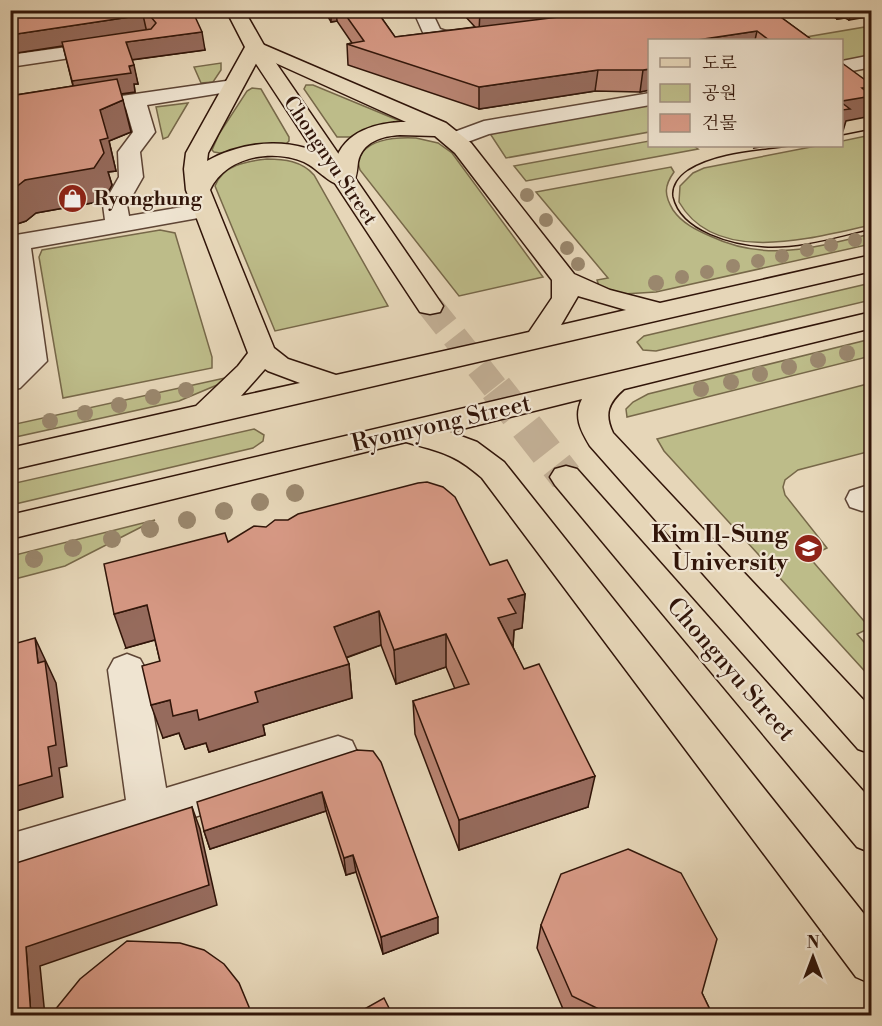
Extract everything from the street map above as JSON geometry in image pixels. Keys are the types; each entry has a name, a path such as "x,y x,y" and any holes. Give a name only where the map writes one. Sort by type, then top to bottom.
{"main road":[{"name":"Chongnyu Street","path":"236,10 255,47 430,306"},
{"path":"334,385 278,365 262,353 202,200 195,169 197,153 255,47 438,128 454,140 565,280 601,296 660,311"},
{"path":"202,200 202,178 212,167 229,158 270,150 308,155 322,162 344,180 352,148 361,140 374,134 408,128 425,130 454,140"},
{"path":"10,459 872,263"},
{"path":"538,339 565,298 565,280"},
{"name":"Ryomyong Street","path":"10,527 872,320"},
{"path":"206,414 248,373 262,353"},
{"path":"615,381 597,395 592,407 591,422 601,439 872,736"},
{"path":"402,433 430,436 458,444 476,454 493,470 872,961"},
{"name":"Chongnyu Street","path":"566,477 872,833"}],"street":[{"path":"422,10 432,33 447,39 480,40 500,37"},
{"path":"10,61 124,44"},
{"path":"843,67 872,61"},
{"path":"10,119 233,86"},
{"path":"454,140 484,128 648,99"},
{"path":"118,225 115,205 131,177 129,152 144,132 135,101"},
{"path":"10,381 33,361 16,276 14,243 118,225 202,200"},
{"path":"127,670 150,812"},
{"path":"10,855 338,754"}],"green space":[{"path":"871,26 871,56 843,61 843,39 794,39"},
{"path":"221,63 221,70 213,82 201,83 194,67"},
{"path":"306,85 313,85 400,121 350,137 337,137 304,89"},
{"path":"252,88 261,89 289,137 289,141 286,144 260,145 220,153 214,152 212,150 219,134 247,91"},
{"path":"188,103 168,137 163,139 156,107"},
{"path":"648,104 648,132 506,158 489,132"},
{"path":"871,135 871,225 795,240 741,241 717,235 696,222 679,202 680,186 693,173 704,168 811,147 843,147 843,141"},
{"path":"416,138 438,143 452,153 543,277 459,296 360,170 358,163 361,155 373,144 389,139"},
{"path":"648,141 648,147 695,147 698,149 526,181 514,166"},
{"path":"267,159 292,162 304,167 314,175 388,306 275,331 215,186 224,173 237,165"},
{"path":"671,167 674,172 666,191 673,210 685,222 710,236 751,249 771,251 830,244 871,234 871,244 656,292 624,294 599,286 597,280 608,278 536,192"},
{"path":"160,230 175,233 212,357 212,368 63,398 39,257 42,250"},
{"path":"871,283 871,300 656,351 643,350 637,342 644,336"},
{"path":"871,339 871,356 627,417 626,409 633,402 648,394"},
{"path":"225,378 217,385 179,401 11,438 11,425"},
{"name":"Kim Il-Sung University","path":"871,383 871,451 798,470 785,480 783,487 785,495 827,548 809,557 870,628 857,634 871,650 871,678 664,451 657,439"},
{"path":"254,429 264,435 263,441 253,448 11,505 11,484"},
{"path":"155,520 65,566 11,580 11,556"}],"building":[{"path":"10,10 192,10 202,32 126,42 134,65 129,66 131,73 72,81 62,42 151,29 156,23 151,17 143,15 10,35"},
{"path":"342,10 376,10 395,37 615,10 771,10 811,39 768,39 757,31 704,39 648,39 648,69 598,70 479,87 347,44 364,41"},
{"path":"843,64 872,85 872,87 862,88 872,96 843,101"},
{"path":"117,79 123,100 100,110 108,138 100,140 104,153 94,168 25,180 10,189 10,96"},
{"path":"427,482 443,487 455,497 490,565 507,560 525,594 508,599 516,613 498,618 524,669 539,664 595,776 459,820 413,701 469,684 446,634 394,650 379,611 334,627 349,664 255,692 258,702 199,720 197,710 173,716 170,700 151,705 142,666 160,661 147,605 114,614 104,564 225,533 228,542 254,526 266,527 275,520 288,520 298,514"},
{"path":"35,638 38,663 45,661 56,745 48,747 52,776 10,788 10,645"},
{"path":"357,750 373,751 381,762 438,917 381,937 353,855 344,858 322,792 204,831 197,802"},
{"path":"192,807 209,885 26,947 31,1016 10,1016 10,883 15,882 13,864"},
{"path":"628,849 681,873 717,939 702,993 713,1016 613,1016 572,996 541,925 561,874"},
{"path":"127,941 180,943 204,950 224,964 239,983 249,1007 250,1016 50,1016 80,979"},
{"path":"384,998 393,1016 352,1016"},
{"path":"776,1012 784,1016 768,1016"}],"tunnel":[{"path":"430,306 497,390"},
{"path":"496,388 566,477"}],"tram line":[{"path":"843,135 872,129"},
{"path":"782,147 724,156 688,170 674,185 673,197 678,209 697,228 724,240 752,246 778,247 805,244 872,229"}],"place":[{"name":"Ryonghung","path":"73,198"},
{"name":"Kim Il-Sung University","path":"809,548"}]}
